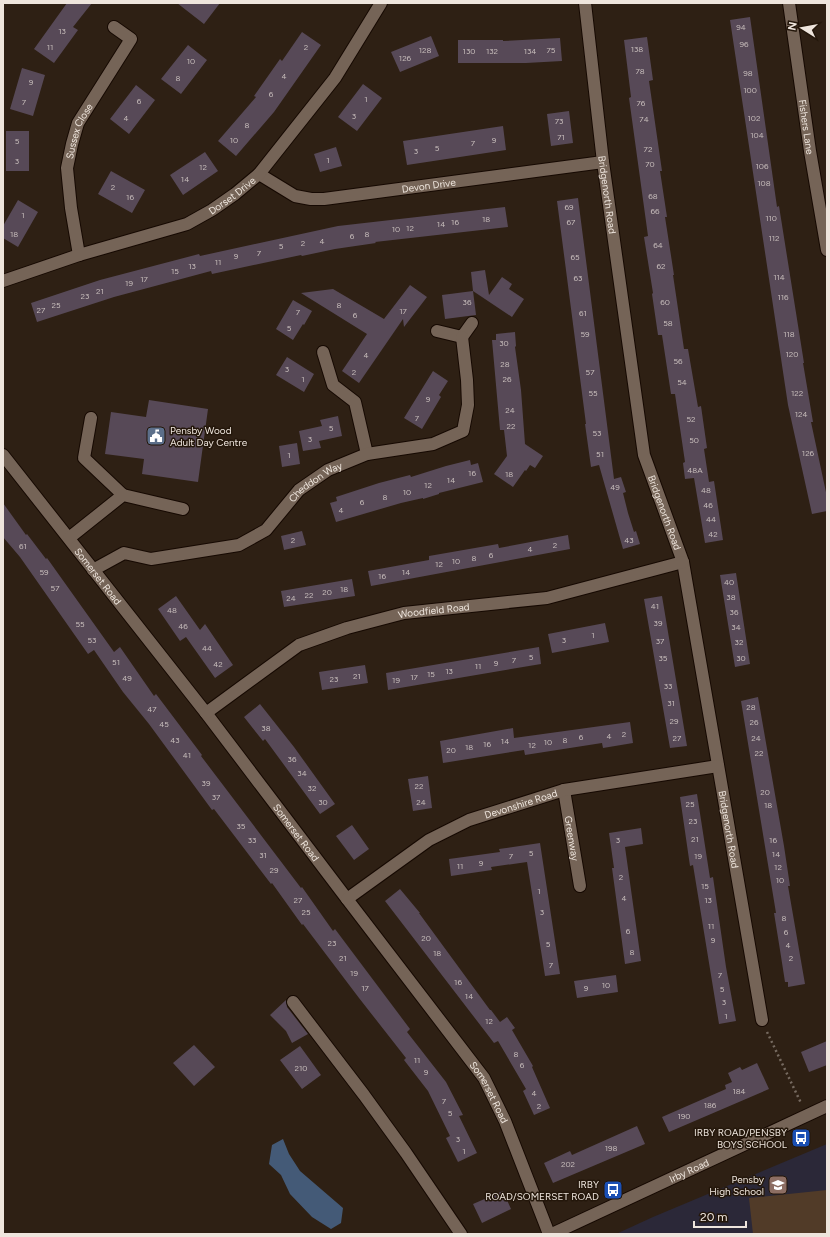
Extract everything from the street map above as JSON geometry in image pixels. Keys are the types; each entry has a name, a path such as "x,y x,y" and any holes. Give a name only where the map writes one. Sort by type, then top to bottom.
{"street":[{"name":"Dorset Drive","path":"3,281 79,255 187,224 212,210 235,194 259,174 335,78 381,3"},
{"name":"Bridgenorth Road","path":"585,3 603,162 644,455 683,562 762,1020"},
{"name":"Fishers Lane","path":"789,3 822,188 827,250"},
{"name":"Sussex Close","path":"79,255 71,208 67,168 78,123 130,39 114,27"},
{"name":"Devon Drive","path":"259,174 295,196 324,200 603,162"},
{"path":"437,331 462,337 472,322"},
{"name":"Cheddon Way","path":"93,570 124,553 150,559 239,545 266,530 299,490 328,470 367,454 433,444 463,431 468,405 467,380 462,337"},
{"path":"323,352 332,385 355,402 367,454"},
{"path":"91,418 84,458 123,494 183,509"},
{"name":"Somerset Road","path":"3,455 206,713 346,899 484,1078 505,1121 550,1234"},
{"path":"68,538 123,494"},
{"name":"Woodfield Road","path":"206,713 299,645 347,628 404,614 547,598 683,562"},
{"name":"Devonshire Road","path":"346,899 429,840 469,820 564,790 718,766"},
{"name":"Greenway","path":"564,790 580,886"},
{"path":"293,1002 388,1127 461,1234"},
{"name":"Irby Road","path":"550,1234 827,1106"}],"path":[{"path":"762,1020 807,1115"}],"shaded area":[{"name":"Pensby High School","path":"827,1144 827,1234 616,1234 653,1217"},
{"path":"827,1190 827,1234 753,1234 749,1198"}],"water":[{"path":"283,1139 289,1154 300,1171 343,1208 341,1223 331,1229 312,1217 290,1194 281,1175 269,1164 272,1145"}],"building":[{"path":"67,3 92,3 73,27 78,30 54,63 34,49"},
{"path":"177,3 220,3 204,24"},
{"path":"750,17 777,207 779,206 813,422 811,422 827,497 827,511 812,514 788,405 730,20"},
{"path":"302,32 321,45 274,112 236,156 218,141 256,97 254,96 280,59 282,61"},
{"path":"431,36 439,56 400,72 391,52"},
{"path":"647,37 653,80 649,81 662,171 660,171 667,217 665,217 684,349 688,349 698,407 701,406 707,448 704,449 709,482 714,481 723,540 705,543 694,478 685,479 683,463 685,462 675,394 671,394 662,335 658,335 644,237 648,236 629,98 631,97 624,40"},
{"path":"560,38 562,61 526,63 458,63 458,40 503,41"},
{"path":"188,45 207,60 181,94 161,79"},
{"path":"22,68 45,75 33,116 10,109"},
{"path":"363,84 382,98 357,131 338,117"},
{"path":"136,85 155,100 129,134 110,119"},
{"path":"569,111 573,143 551,146 547,114"},
{"path":"503,126 506,150 407,165 403,141"},
{"path":"6,131 29,131 29,171 6,171"},
{"path":"336,147 342,166 320,172 314,154"},
{"path":"205,152 218,171 183,195 170,175"},
{"path":"111,171 145,190 132,213 98,194"},
{"path":"578,198 614,479 621,477 626,492 623,493 628,513 634,532 636,531 640,544 623,549 599,465 591,467 585,424 557,201"},
{"path":"18,200 38,212 18,247 3,238 3,226"},
{"path":"505,207 508,227 375,242 376,243 301,255 212,274 211,271 114,297 37,322 31,303 100,280 199,254 200,256 338,226"},
{"path":"485,270 489,295 502,277 512,284 509,289 524,299 512,317 473,291 471,272"},
{"path":"410,285 427,297 404,327 403,319 359,383 342,371 367,334 301,293 333,289 384,319"},
{"path":"473,291 476,315 445,319 442,295"},
{"path":"293,300 312,311 293,340 276,329"},
{"path":"515,332 515,347 521,390 525,444 543,456 535,468 530,465 526,471 525,470 513,487 494,474 507,456 504,430 500,430 492,340 496,340 496,334"},
{"path":"287,357 314,374 304,392 276,375"},
{"path":"433,371 448,381 439,395 441,397 422,429 404,418"},
{"name":"Pensby Wood Adult Day Centre","path":"149,400 208,409 198,482 142,474 144,459 105,454 111,412 146,417"},
{"path":"338,416 342,436 319,441 321,448 303,451 299,431 322,426 320,420"},
{"path":"297,443 300,464 282,467 279,446"},
{"path":"470,460 471,465 478,463 483,482 439,493 423,499 401,503 336,522 330,503 337,501 336,497 379,483 410,475 411,477"},
{"path":"3,503 26,535 27,534 46,559 47,558 114,652 120,647 154,696 156,694 202,755 201,756 301,888 302,887 333,931 335,929 410,1029 407,1032 446,1082 463,1115 459,1116 477,1153 458,1162 446,1138 450,1136 428,1091 404,1060 406,1058 303,924 302,925 272,883 271,884 214,809 212,810 149,724 123,692 94,650 88,654 20,557 3,537"},
{"path":"302,531 306,545 284,550 281,536"},
{"path":"568,535 570,549 371,586 368,571 429,560 429,556 498,544 499,548"},
{"path":"736,573 750,664 735,667 720,575"},
{"path":"352,579 355,596 284,607 281,591"},
{"path":"176,596 200,630 205,624 233,665 215,678 186,637 180,641 158,609"},
{"path":"662,596 687,746 670,748 644,599"},
{"path":"605,623 609,642 552,653 548,634"},
{"path":"539,647 541,664 388,690 386,673"},
{"path":"365,665 368,683 322,690 319,672"},
{"path":"758,697 784,846 790,886 788,886 805,984 788,987 788,982 785,982 774,913 776,913 741,701"},
{"path":"260,704 294,747 335,804 320,814 265,739 263,741 244,717"},
{"path":"630,722 633,743 603,748 602,743 525,755 524,750 443,763 440,741 513,728 514,738"},
{"path":"428,776 432,808 413,811 408,779"},
{"path":"697,794 710,878 713,877 726,967 736,1021 719,1024 693,865 690,866 680,797"},
{"path":"352,825 369,849 354,860 336,836"},
{"path":"641,828 643,844 625,847 641,961 625,964 612,868 614,868 609,833"},
{"path":"540,843 560,974 545,976 527,862 491,867 492,870 451,876 449,859 500,852 499,849"},
{"path":"400,889 420,913 490,1010 500,1022 507,1017 515,1028 512,1030 533,1066 532,1067 550,1108 534,1115 523,1091 526,1089 498,1041 494,1043 385,901"},
{"path":"616,975 618,992 577,998 574,981"},
{"path":"286,1000 287,1007 308,1034 292,1043 286,1031 270,1015"},
{"path":"827,1041 827,1065 809,1072 801,1052"},
{"path":"194,1045 215,1067 194,1086 173,1063"},
{"path":"300,1046 321,1075 302,1089 280,1060"},
{"path":"757,1063 769,1089 669,1132 662,1117 726,1089 725,1085 732,1082 728,1073 740,1067 742,1070"},
{"path":"637,1126 645,1144 553,1183 544,1163 570,1151 572,1155"},
{"path":"503,1191 511,1209 482,1223 473,1204"}],"place":[{"name":"Pensby Wood Adult Day Centre","path":"156,436"},
{"name":"IRBY ROAD/PENSBY BOYS SCHOOL","path":"801,1138"},
{"name":"Pensby High School","path":"778,1185"},
{"name":"IRBY ROAD/SOMERSET ROAD","path":"613,1190"}]}
